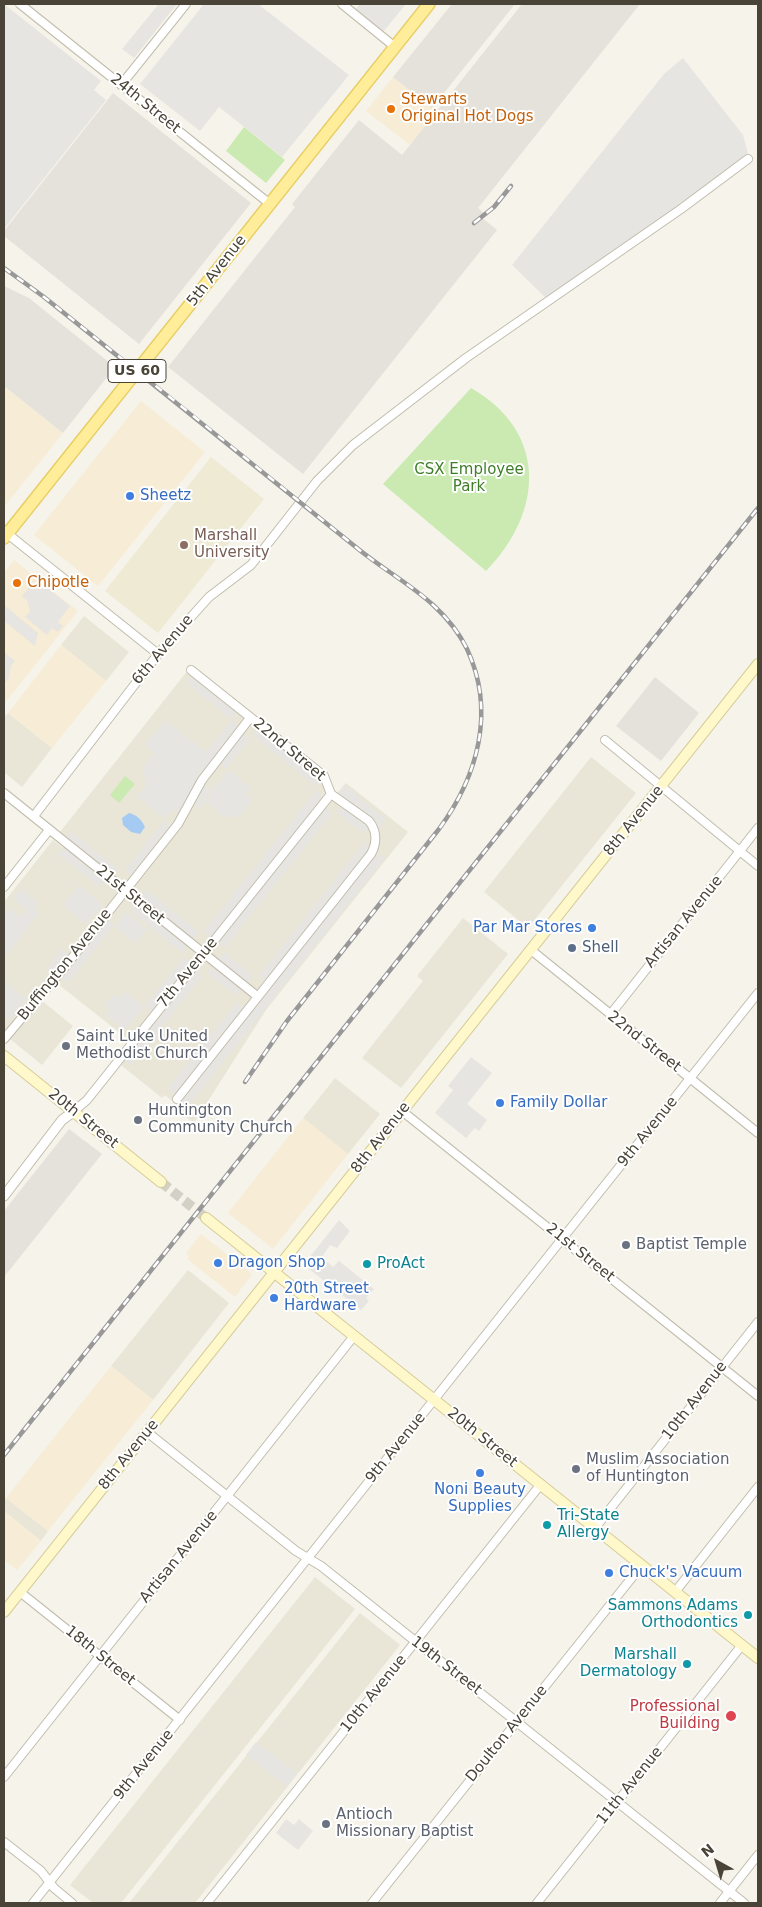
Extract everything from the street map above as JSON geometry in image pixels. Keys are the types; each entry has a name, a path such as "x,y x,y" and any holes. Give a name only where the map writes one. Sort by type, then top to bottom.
{"main road":[{"name":"5th Avenue","path":"5,535 429,4"},
{"name":"8th Avenue","path":"4,1612 758,664"},
{"name":"20th Street","path":"4,1056 161,1182"},
{"name":"20th Street","path":"206,1218 675,1592 757,1655"}],"street":[{"name":"24th Street","path":"20,4 270,204"},
{"path":"121,85 186,4"},
{"path":"342,4 395,46"},
{"name":"6th Avenue","path":"34,816 158,654 209,597 251,565 304,496 353,445 430,384 673,214 748,159"},
{"path":"5,535 158,654"},
{"name":"22nd Street","path":"191,670 324,776 331,794 369,821 376,836 371,854 257,996"},
{"name":"Buffington Avenue","path":"4,1039 64,968 178,824 202,780 250,718"},
{"path":"605,740 758,866"},
{"name":"21st Street","path":"4,793 257,996"},
{"name":"7th Avenue","path":"4,1196 62,1120 87,1100 331,794"},
{"name":"Artisan Avenue","path":"610,1015 758,828"},
{"path":"4,887 49,830"},
{"name":"22nd Street","path":"531,950 758,1133"},
{"name":"9th Avenue","path":"33,1903 758,993"},
{"path":"177,1099 257,996"},
{"name":"21st Street","path":"402,1112 758,1396"},
{"name":"10th Avenue","path":"595,1528 758,1322"},
{"name":"Artisan Avenue","path":"4,1776 354,1336"},
{"name":"19th Street","path":"147,1432 227,1496 321,1566 744,1903"},
{"name":"10th Avenue","path":"207,1903 541,1484"},
{"path":"675,1592 758,1487"},
{"name":"Doulton Avenue","path":"372,1903 642,1565"},
{"name":"18th Street","path":"20,1592 180,1720"},
{"name":"11th Avenue","path":"536,1903 742,1645"},
{"path":"4,1842 41,1872 72,1903"},
{"path":"720,1903 758,1855"}],"shaded area":[{"path":"4,4 101,81 94,90 106,100 4,229"},
{"path":"156,4 177,4 134,58 122,49 158,5"},
{"path":"204,4 258,4 349,75 282,157 219,107 200,131 140,84"},
{"path":"360,4 406,4 383,32 355,10"},
{"path":"452,4 515,4 432,108 393,77"},
{"path":"522,4 640,4 478,208 484,213 481,217 497,230 303,474 168,367 295,207 292,204 359,120 402,155"},
{"path":"683,58 743,135 748,153 697,193 547,299 512,265 664,74"},
{"path":"393,77 432,108 426,116 430,120 410,145 366,111"},
{"path":"113,93 251,203 139,344 4,236 4,231"},
{"path":"4,286 29,298 115,367 63,433 4,386"},
{"path":"5,387 63,433 4,507 4,389"},
{"path":"141,401 205,452 98,586 34,535"},
{"name":"Marshall University","path":"211,457 264,499 158,633 105,591"},
{"path":"14,560 78,611 4,704 4,573"},
{"path":"41,583 70,606 58,622 63,626 58,632 52,628 47,635 25,617 30,612 27,600 22,596 31,585 36,589"},
{"path":"4,605 38,633 35,646 4,621"},
{"path":"84,616 129,652 106,681 61,645"},
{"path":"61,645 106,681 52,748 8,713"},
{"path":"4,652 15,661 11,666 9,678 4,684"},
{"path":"188,670 332,784 203,946 60,832"},
{"path":"195,673 239,709 231,719 186,683"},
{"path":"655,677 699,713 661,761 616,726"},
{"path":"8,713 52,748 22,787 4,772 4,718"},
{"path":"165,720 206,752 232,720 242,728 240,731 250,739 226,769 217,761 200,783 211,788 201,809 190,803 184,815 173,809 164,818 137,797 146,786 143,767 155,753 145,745"},
{"path":"260,725 324,776 315,786 252,735"},
{"path":"591,757 636,793 528,928 484,892"},
{"path":"229,770 251,788 246,794 252,800 238,818 232,814 227,819 206,802 214,788"},
{"path":"346,783 408,832 266,1010 194,1123 175,1108 177,1105 165,1095 162,1098 121,1065"},
{"path":"344,785 386,819 378,830 371,824 363,833 336,812 345,802 335,796"},
{"path":"316,791 327,800 322,805 332,813 224,948 204,931"},
{"path":"165,820 175,828 135,878 125,870"},
{"path":"71,832 118,869 111,879 108,877 99,887 58,854 66,844 64,841"},
{"path":"53,840 197,954 129,1040 49,977 4,1034 4,902"},
{"path":"364,843 384,859 189,1105 168,1088 237,1003 246,1010 268,983 259,976"},
{"path":"79,885 103,905 85,924 63,905"},
{"path":"21,889 38,903 34,909 39,913 5,957 4,917 10,908 20,917 26,910 13,898"},
{"path":"146,890 199,932 182,953 130,911"},
{"path":"126,912 147,929 135,943 115,927"},
{"path":"104,917 114,925 68,983 58,974 55,977 46,969 62,949 72,957"},
{"path":"463,918 508,954 401,1088 362,1058 423,981 417,976"},
{"path":"224,952 253,976 237,996 207,973"},
{"path":"184,957 194,965 192,968 202,976 131,1065 121,1057 155,1014 145,1006"},
{"path":"4,982 26,999 10,1020 4,1015"},
{"path":"125,992 144,1007 125,1030 106,1016 110,1009 105,1005 115,994 121,998"},
{"path":"41,1000 73,1026 42,1065 10,1039"},
{"path":"471,1057 492,1073 467,1104 487,1120 479,1131 475,1128 466,1138 435,1113 453,1090 448,1086"},
{"path":"335,1078 380,1114 348,1154 303,1118"},
{"path":"303,1118 348,1154 273,1249 228,1213"},
{"path":"69,1129 102,1154 4,1277 4,1211"},
{"path":"339,1220 350,1231 337,1248 330,1245 322,1257 333,1267 339,1261 374,1289 366,1298 369,1301 361,1310 309,1269 312,1263 309,1258"},
{"name":"Dragon Shop","path":"201,1234 252,1274 235,1297 187,1259 189,1256 186,1253"},
{"path":"188,1270 229,1303 153,1400 111,1366"},
{"path":"111,1366 153,1400 48,1531 6,1498"},
{"path":"6,1498 48,1531 41,1541 4,1511 4,1501"},
{"path":"4,1511 41,1541 17,1570 4,1560"},
{"path":"315,1577 355,1609 121,1903 93,1903 70,1885"},
{"path":"360,1613 400,1645 195,1903 129,1903"},
{"path":"256,1742 297,1773 287,1786 246,1755"},
{"path":"286,1819 294,1825 299,1819 313,1831 298,1850 276,1833"}],"green space":[{"path":"244,127 285,160 266,183 226,151"},
{"name":"CSX Employee Park","path":"471,388 496,406 514,427 525,450 529,474 527,499 519,524 505,548 486,571 383,484"},
{"path":"125,776 135,784 119,803 110,795"}],"water":[{"path":"129,813 141,820 145,827 140,834 131,832 123,825 122,818"}],"tunnel":[{"path":"161,1182 206,1218"}],"railway":[{"path":"474,223 494,207 511,186"},
{"path":"4,268 44,297 372,560 418,592 445,617 457,632 467,649 476,672 481,719 478,742 473,765 453,809 287,1021 245,1082"},
{"path":"4,1455 758,508"}],"place":[{"name":"Stewarts Original Hot Dogs","path":"391,109"},
{"name":"Sheetz","path":"130,496"},
{"name":"Marshall University","path":"184,545"},
{"name":"Chipotle","path":"17,583"},
{"name":"Par Mar Stores","path":"592,928"},
{"name":"Shell","path":"572,948"},
{"name":"Saint Luke United Methodist Church","path":"66,1046"},
{"name":"Family Dollar","path":"500,1103"},
{"name":"Huntington Community Church","path":"138,1120"},
{"name":"Baptist Temple","path":"626,1245"},
{"name":"Dragon Shop","path":"218,1263"},
{"name":"ProAct","path":"367,1264"},
{"name":"20th Street Hardware","path":"274,1298"},
{"name":"Muslim Association of Huntington","path":"576,1469"},
{"name":"Noni Beauty Supplies","path":"480,1473"},
{"name":"Tri-State Allergy","path":"547,1525"},
{"name":"Chuck's Vacuum","path":"609,1573"},
{"name":"Sammons Adams Orthodontics","path":"748,1615"},
{"name":"Marshall Dermatology","path":"687,1664"},
{"name":"Professional Building","path":"731,1716"},
{"name":"Antioch Missionary Baptist","path":"326,1824"}]}
